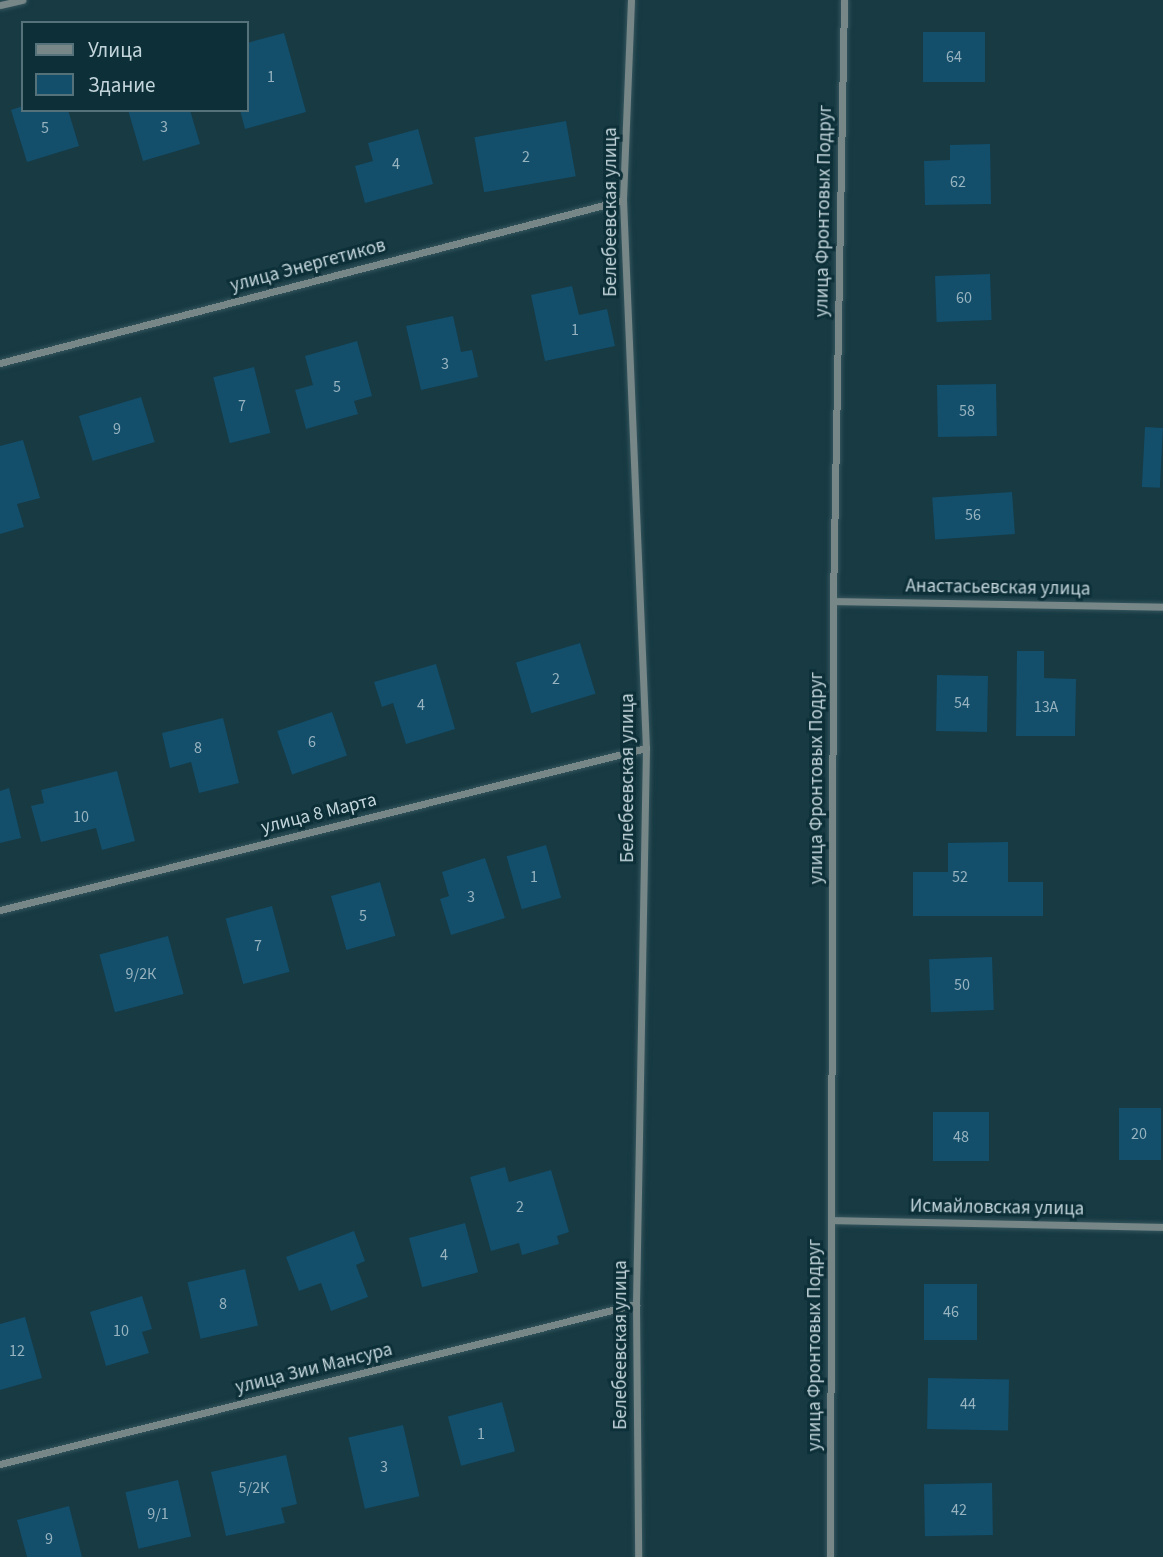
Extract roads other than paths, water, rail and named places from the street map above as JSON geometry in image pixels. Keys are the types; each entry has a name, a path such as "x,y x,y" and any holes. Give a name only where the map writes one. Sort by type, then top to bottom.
{"street":[{"path":"0,5 22,0"},
{"name":"Белебеевская улица","path":"631,0 623,200 646,748 636,1304 639,1557"},
{"name":"улица Фронтовых Подруг","path":"830,1557 833,601 844,0"},
{"name":"улица Энергетиков","path":"0,363 623,200"},
{"name":"Анастасьевская улица","path":"833,601 1163,607"},
{"name":"улица 8 Марта","path":"0,910 646,748"},
{"name":"Исмайловская улица","path":"831,1220 1163,1227"},
{"name":"улица Зии Мансура","path":"0,1464 636,1304"}]}
